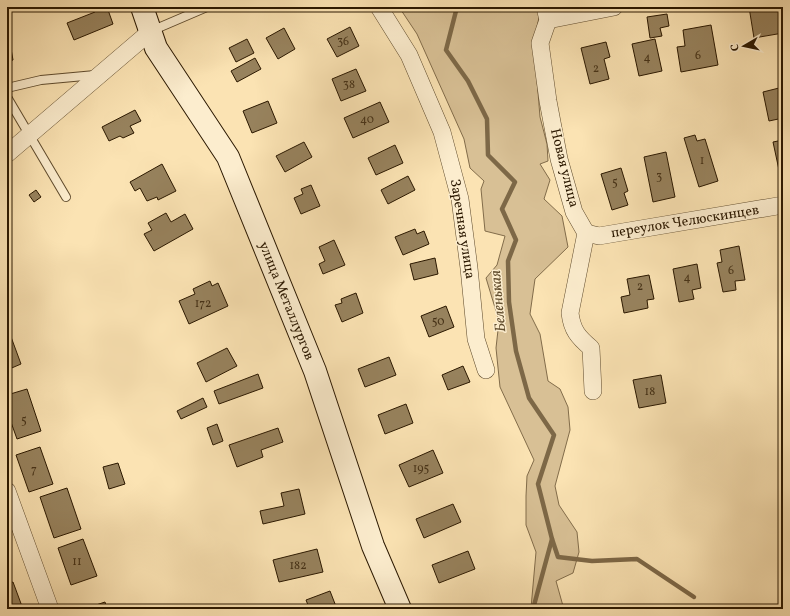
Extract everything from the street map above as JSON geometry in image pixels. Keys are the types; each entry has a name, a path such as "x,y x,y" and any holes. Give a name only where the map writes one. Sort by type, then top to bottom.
{"street":[{"name":"улица Металлургов","path":"142,7 156,48 228,157 315,371 373,546 400,609"},
{"name":"Заречная улица","path":"379,7 409,55 442,132 460,199 470,268 476,338 486,370"},
{"path":"546,13 614,7"},
{"name":"Новая улица","path":"546,13 540,43 548,101 559,159 574,212 586,233"},
{"path":"7,154 151,31"},
{"name":"переулок Челюскинцев","path":"586,233 599,236 783,205"},
{"path":"586,233 570,313 572,325 578,337 591,348 594,391"},
{"path":"7,491 50,609"}],"lane":[{"path":"151,31 207,7"},
{"path":"7,88 41,80 100,74"},
{"path":"7,97 66,197"}],"shaded area":[{"path":"399,7 538,7 539,17 534,43 540,117 547,144 548,161 540,164 550,180 544,199 562,216 568,247 535,279 530,314 540,334 548,381 560,389 568,407 570,430 555,486 559,505 577,532 579,552 573,573 556,581 563,606 562,609 531,608 536,552 526,525 526,496 527,476 534,460 500,387 496,348 499,321 486,278 497,265 505,236 485,231 481,189 484,181 470,168 464,139 417,34"}],"building":[{"path":"93,7 107,7 113,24 74,40 67,23 95,12"},
{"path":"749,7 783,7 783,33 754,38"},
{"path":"667,14 669,26 660,28 662,36 650,38 647,17"},
{"path":"711,25 718,65 681,72 677,47 685,46 683,30"},
{"path":"350,27 359,46 337,57 327,39"},
{"path":"284,28 295,49 278,59 266,38"},
{"path":"7,32 13,60 7,62"},
{"path":"247,39 254,53 236,62 229,48"},
{"path":"655,39 662,71 639,76 632,44"},
{"path":"606,42 610,57 604,59 609,79 590,84 581,48"},
{"path":"255,58 261,69 237,82 231,71"},
{"path":"356,69 366,91 341,101 332,79"},
{"path":"783,87 783,118 769,121 763,92"},
{"path":"268,101 277,123 252,133 243,111"},
{"path":"380,102 389,122 353,138 344,118"},
{"path":"135,110 141,121 130,126 134,133 123,138 120,136 109,141 102,127"},
{"path":"695,135 697,141 705,139 718,181 699,187 684,138"},
{"path":"783,140 783,170 779,170 773,142"},
{"path":"304,142 312,157 285,172 276,156"},
{"path":"395,145 403,163 376,175 368,158"},
{"path":"666,152 675,197 653,202 644,157"},
{"path":"162,164 176,191 158,200 157,197 147,201 140,188 135,191 130,182"},
{"path":"621,168 628,191 624,193 628,205 612,210 601,174"},
{"path":"408,176 415,190 388,204 381,190"},
{"path":"311,185 320,206 301,214 294,198 303,194 301,189"},
{"path":"36,190 41,197 34,202 29,195"},
{"path":"166,213 171,222 185,214 193,229 154,251 144,234 152,230 148,223"},
{"path":"415,229 417,234 424,231 429,244 403,255 395,237"},
{"path":"334,240 345,265 323,274 319,264 325,261 319,247"},
{"path":"739,246 745,280 735,281 736,290 723,292 717,263 722,262 720,250"},
{"path":"435,258 438,274 414,280 410,264"},
{"path":"697,264 701,288 692,290 694,299 679,302 673,269"},
{"path":"649,275 654,299 647,300 648,308 624,313 621,297 630,295 627,279"},
{"path":"210,281 212,286 218,283 228,306 189,324 179,301 195,294 193,289"},
{"path":"356,293 363,313 342,322 335,305 342,303 341,299"},
{"path":"446,306 454,327 429,337 421,316"},
{"path":"7,326 21,364 7,370"},
{"path":"227,348 237,366 206,382 197,363"},
{"path":"389,357 396,375 365,387 358,369"},
{"path":"463,366 470,382 448,390 442,375"},
{"path":"258,374 263,388 219,404 214,391"},
{"path":"661,375 666,403 639,408 633,380"},
{"path":"27,389 41,431 17,439 7,411 7,395"},
{"path":"203,398 207,407 181,419 177,411"},
{"path":"406,404 413,423 385,434 378,415"},
{"path":"217,424 223,441 213,445 207,428"},
{"path":"278,428 283,442 261,450 263,457 237,467 229,445"},
{"path":"779,430 783,430 783,450 781,450"},
{"path":"40,447 53,484 29,492 16,455"},
{"path":"433,450 443,473 409,487 399,465"},
{"path":"118,463 125,484 109,489 103,467"},
{"path":"67,488 81,529 54,538 40,497"},
{"path":"299,489 305,514 263,524 260,511 284,506 281,493"},
{"path":"453,504 461,522 424,538 416,519"},
{"path":"83,539 97,576 71,585 58,548"},
{"path":"317,549 323,572 279,582 273,560"},
{"path":"468,551 475,569 439,583 432,565"},
{"path":"13,582 23,609 7,609 7,584"},
{"path":"330,591 337,609 298,609 308,605 306,600"},
{"path":"105,602 107,609 84,609"}],"waterway":[{"name":"Беленькая","path":"457,7 446,50 468,81 487,119 488,155 515,182 502,209 516,240 508,261 509,302 516,351 529,398 554,435 538,484 552,539 533,609"},
{"path":"552,539 558,557 592,561 637,559 694,597"}]}
